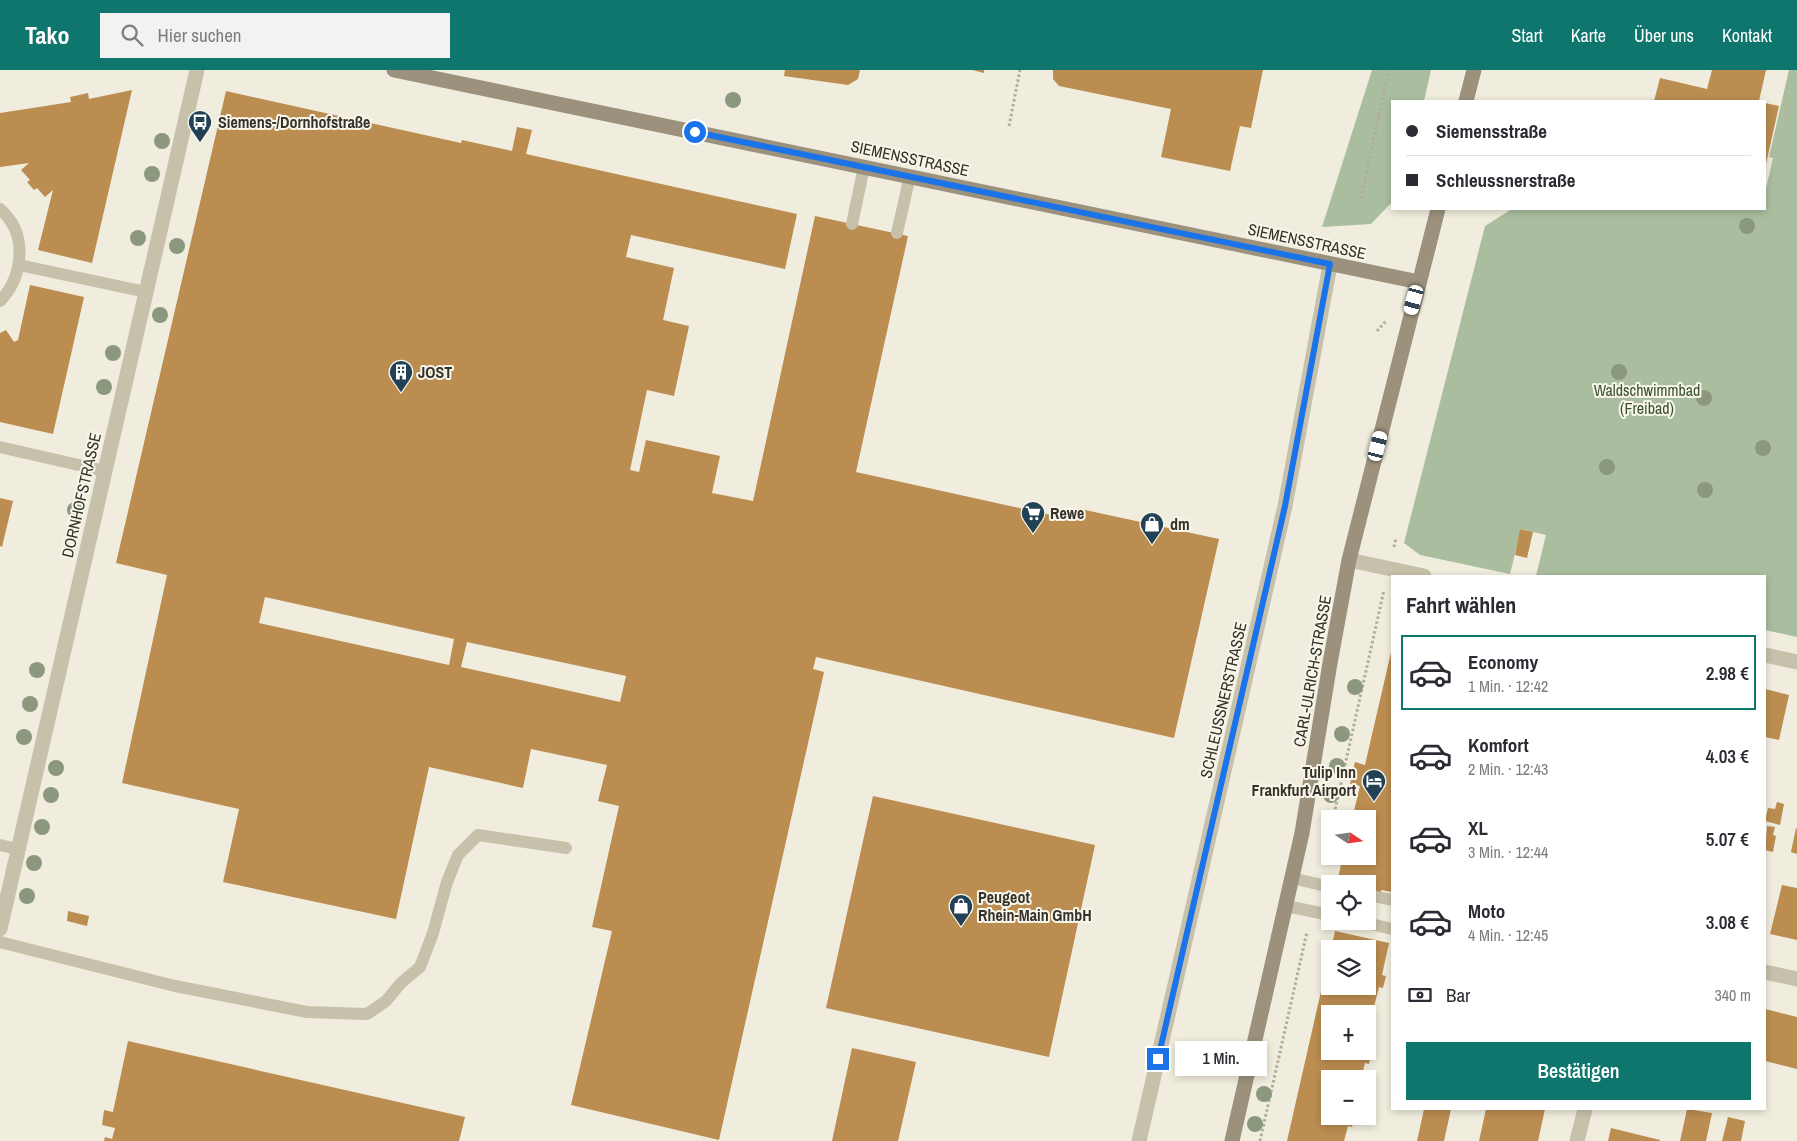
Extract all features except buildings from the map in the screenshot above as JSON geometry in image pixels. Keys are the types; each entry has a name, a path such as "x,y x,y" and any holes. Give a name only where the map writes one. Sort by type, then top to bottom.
{"street":[{"name":"DORNHOFSTRASSE","path":"0,929 197,70"},
{"name":"SIEMENSSTRASSE","path":"394,70 1419,282"},
{"path":"1466,100 1474,70"},
{"name":"CARL-ULRICH-STRASSE","path":"1232,1141 1309,800 1330,663 1349,560 1438,210"},
{"name":"SCHLEUSSNERSTRASSE","path":"1139,1141 1285,506 1330,264"},
{"path":"1349,560 1419,575"},
{"path":"1766,655 1797,662"},
{"path":"1766,972 1797,979"},
{"path":"1577,1141 1585,1110"}],"lane":[{"path":"852,224 864,167"},
{"path":"898,234 910,176"},
{"path":"0,209 10,221 19,246 19,265 15,280 0,301"},
{"path":"19,265 146,292"},
{"path":"0,447 105,471"},
{"path":"0,942 175,986 307,1012 367,1014 386,1001 401,983 420,967 433,933 447,882 458,855 478,835 566,848"},
{"path":"0,845 18,849"},
{"path":"1292,878 1321,884"},
{"path":"1376,897 1391,900"},
{"path":"1286,906 1321,913"},
{"path":"1376,925 1391,929"}],"path":[{"path":"1008,126 1020,70"},
{"path":"1361,198 1389,70"},
{"path":"1335,810 1383,596"},
{"path":"1260,1141 1312,911"}],"green space":[{"path":"1372,70 1431,70 1424,100 1391,100 1391,203 1371,224 1322,227"},
{"name":"Waldschwimmbad (Freibad)","path":"1789,70 1797,70 1797,637 1766,630 1766,575 1536,575 1546,535 1521,529 1510,574 1420,555 1404,543 1485,226 1510,210 1766,210 1766,189 1773,158 1769,157"}],"place":[{"name":"Siemens-/Dornhofstraße","path":"200,143"},
{"name":"JOST","path":"401,393"},
{"name":"Rewe","path":"1033,534"},
{"name":"dm","path":"1152,545"},
{"name":"Tulip Inn Frankfurt Airport","path":"1374,802"},
{"name":"Peugeot Rhein-Main GmbH","path":"961,927"}],"route":[{"path":"695,132 982,190 1330,264 1316,330 1285,506 1158,1059"}]}
